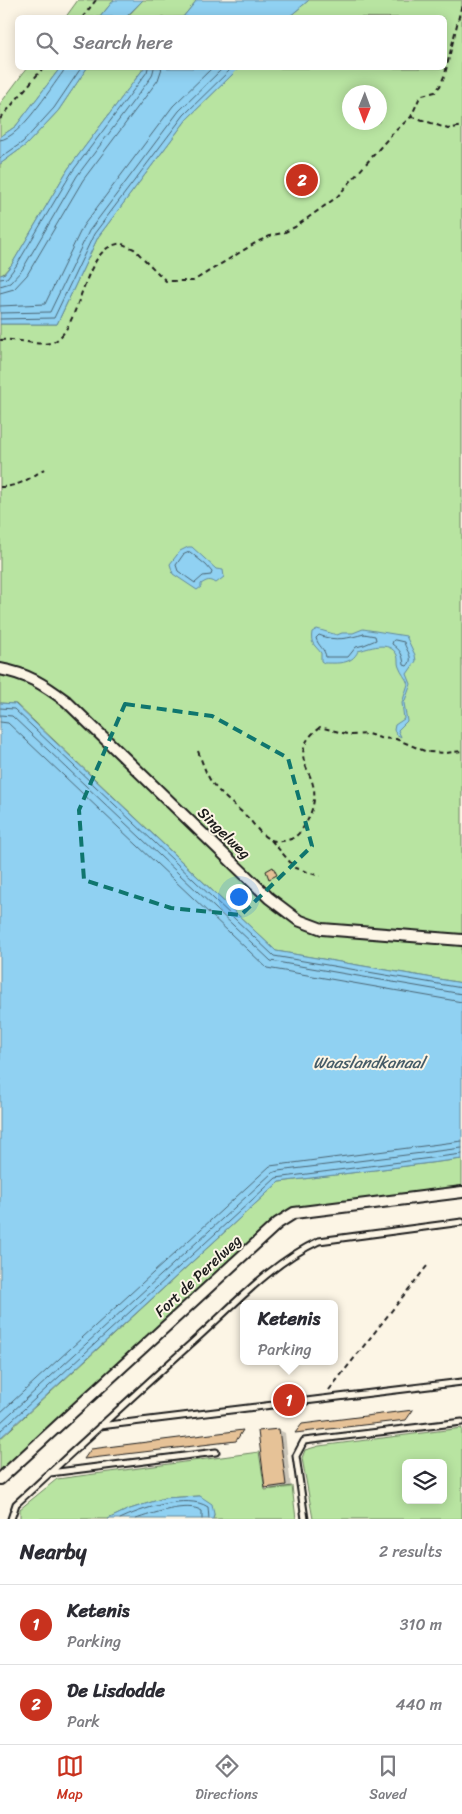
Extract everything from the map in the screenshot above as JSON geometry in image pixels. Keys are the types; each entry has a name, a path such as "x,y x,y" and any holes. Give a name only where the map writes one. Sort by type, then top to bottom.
{"street":[{"name":"Singelweg","path":"0,669 18,672 41,682 66,701 269,898 298,920 322,929 462,940"},
{"name":"Fort de Perelweg","path":"0,1479 278,1223 294,1213 462,1192"}],"lane":[{"path":"10,1519 16,1504 49,1473 255,1285 301,1249 319,1240 462,1222"},
{"path":"99,1427 462,1382"},
{"path":"305,1519 296,1456 304,1440 462,1422"},
{"path":"49,1473 216,1452"}],"path":[{"path":"84,15 96,0"},
{"path":"447,66 462,4"},
{"path":"0,119 40,70"},
{"path":"0,340 50,344 57,340 66,332 89,272 98,256 107,248 120,243 134,249 166,281 193,281 272,234 283,233 295,227 337,196 392,134 411,117 418,99 422,95 435,92 440,86 446,70"},
{"path":"411,117 448,129 462,126"},
{"path":"0,486 6,487 25,482 44,469"},
{"path":"270,840 283,841 294,838 304,827 314,800 314,786 303,758 304,748 309,738 320,727 351,734 368,734 380,738 396,739 427,752 446,753 462,751"},
{"path":"198,751 208,777 216,788 270,840 295,868 320,876"},
{"path":"321,1400 427,1266"}],"highlighted area":[{"path":"125,704 212,716 288,758 312,846 241,915 171,908 84,880 79,810"}],"green space":[{"path":"78,0 114,0 102,15 67,15"},
{"path":"143,0 197,0 185,15 129,15"},
{"path":"309,0 462,0 462,983 276,951 16,704 0,703 0,324 57,324 98,237 187,119 237,70 447,70 447,15 291,15"},
{"path":"26,70 58,70 16,126 0,137 0,104"},
{"path":"86,70 142,70 68,169 12,264 0,275 0,164 26,145 58,111"},
{"path":"462,1159 462,1192 294,1213 0,1479 0,1439 279,1182"},
{"path":"462,1428 462,1519 313,1519 302,1458 305,1450 319,1446"},
{"path":"259,1452 265,1490 292,1486 296,1519 213,1519 214,1514 200,1496 164,1498 127,1510 108,1519 20,1519 20,1509 57,1479"}],"water":[{"path":"114,0 143,0 128,15 102,15"},
{"path":"197,0 309,0 291,15 185,15"},
{"path":"58,70 86,70 58,111 26,145 0,164 0,137 16,126"},
{"path":"142,70 237,70 187,119 98,237 57,324 0,324 0,275 4,274 12,264 68,169"},
{"path":"192,547 216,569 223,570 224,577 216,583 205,582 197,590 173,574 170,564 180,551"},
{"path":"317,629 337,635 353,633 363,629 406,636 416,661 407,674 411,684 404,703 407,721 398,730 401,737 394,730 395,725 404,719 402,703 408,684 398,664 398,656 389,647 378,646 358,651 348,661 324,663 321,661 321,653 312,639 312,632"},
{"name":"Waaslandkanaal","path":"0,703 15,704 276,951 462,983 462,1159 279,1182 0,1438"},
{"path":"200,1496 212,1504 213,1519 108,1519 127,1510 164,1498"}],"building":[{"path":"273,867 277,875 269,879 266,871"},
{"path":"413,1410 406,1420 295,1433 302,1424"},
{"path":"279,1429 286,1485 265,1488 258,1431"},
{"path":"243,1430 236,1441 84,1459 91,1449"}],"place":[{"name":"De Lisdodde","path":"302,180"},
{"name":"Ketenis","path":"289,1400"}]}
